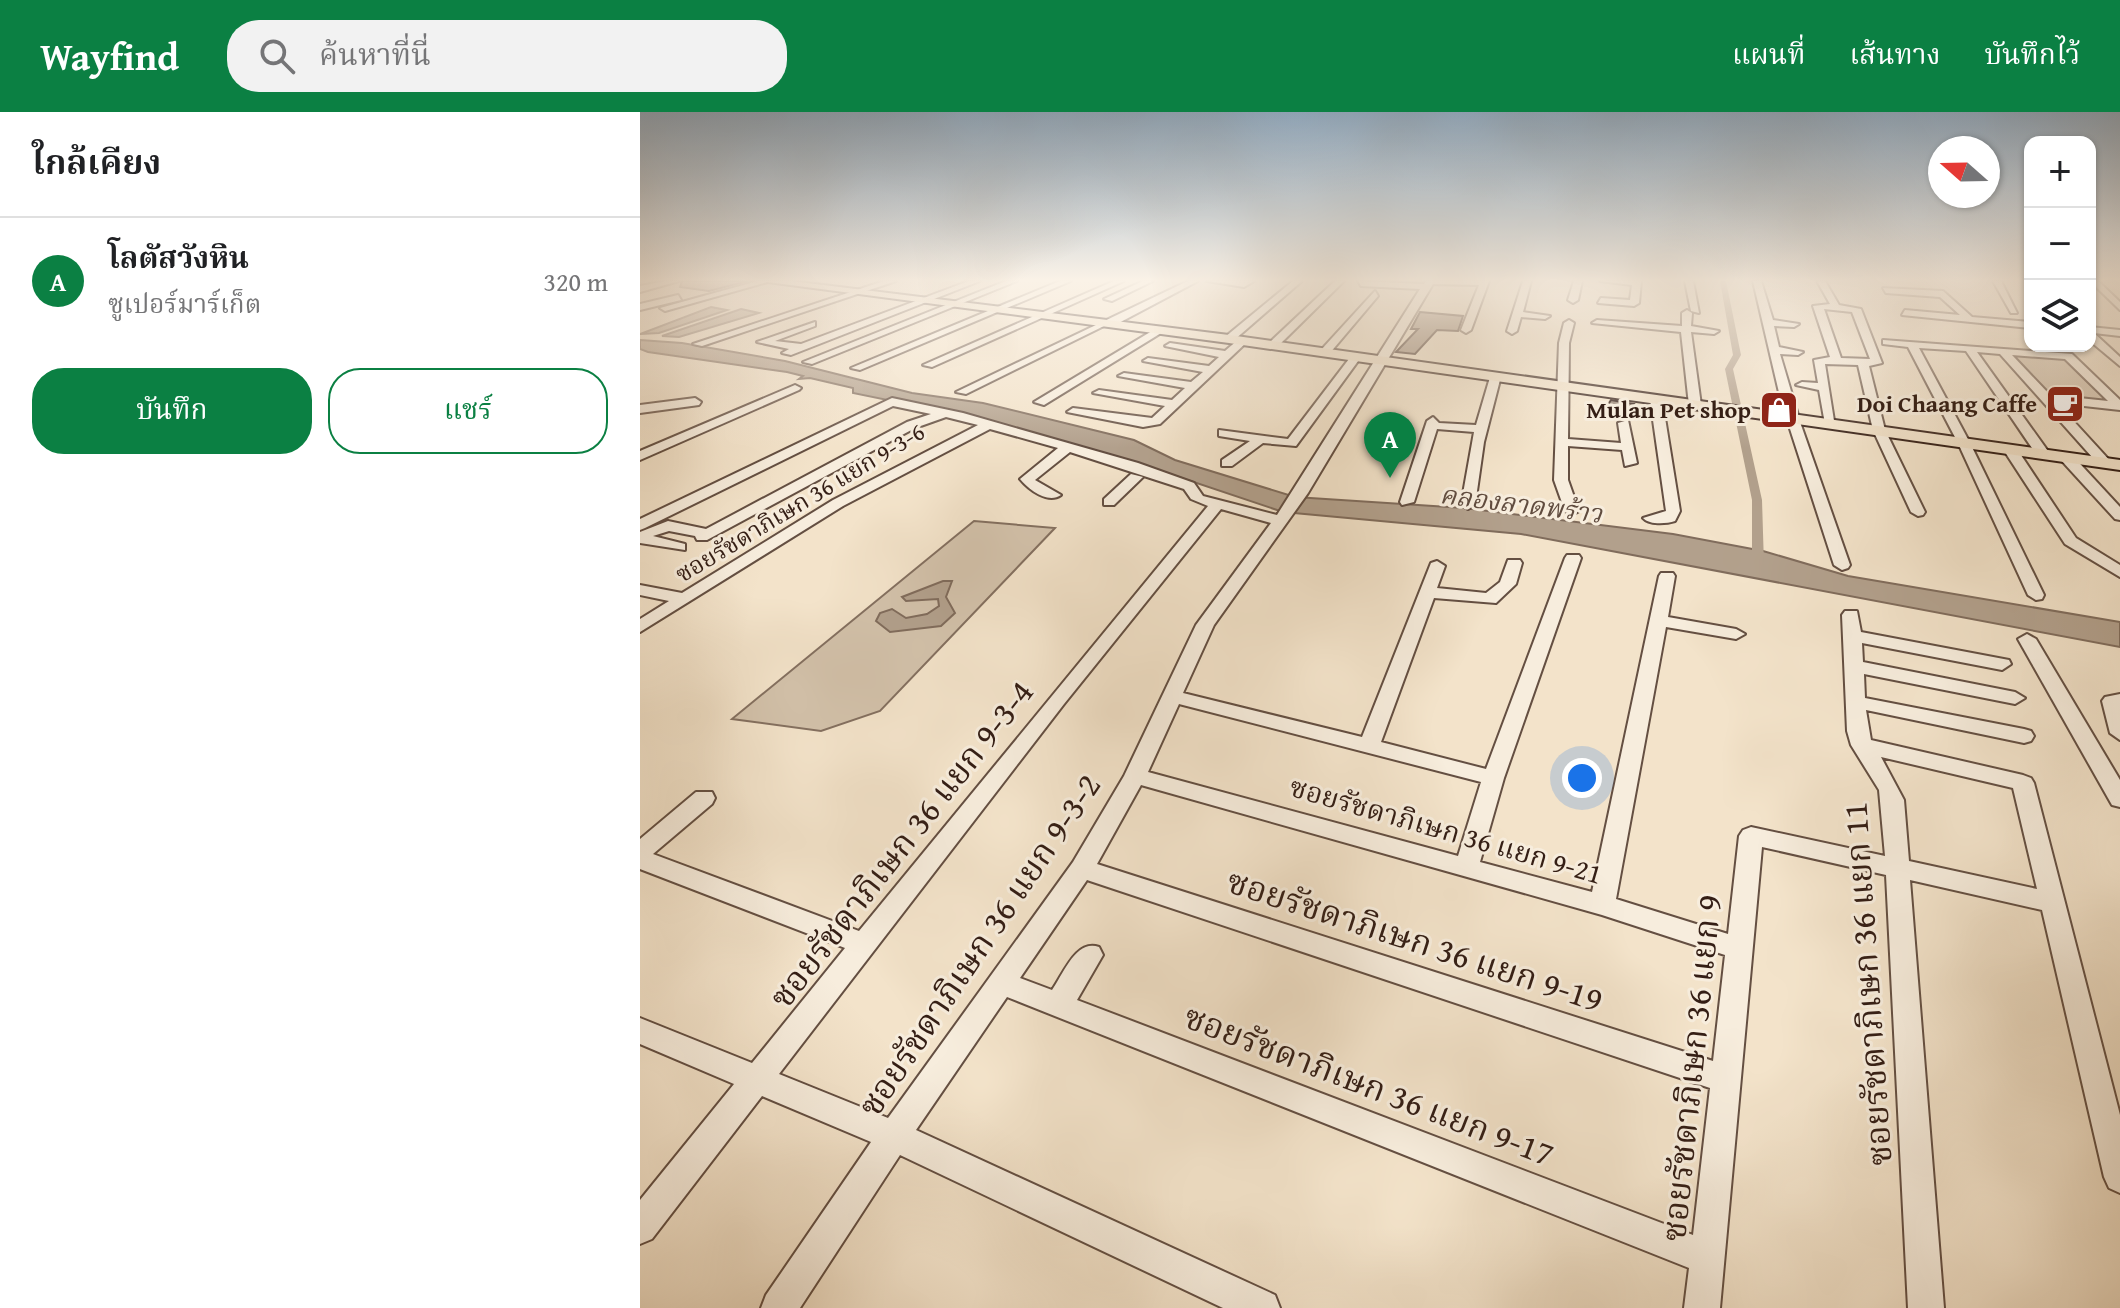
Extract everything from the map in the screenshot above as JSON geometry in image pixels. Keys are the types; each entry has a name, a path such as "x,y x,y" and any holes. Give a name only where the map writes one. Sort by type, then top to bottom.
{"main road":[{"path":"1213,337 2112,464"}],"street":[{"path":"698,344 716,337"},
{"path":"774,337 762,342 800,347"},
{"path":"787,353 825,337"},
{"path":"808,362 872,337"},
{"path":"865,351 915,337"},
{"path":"856,368 931,337"},
{"path":"928,365 992,337"},
{"path":"962,392 1077,337"},
{"path":"1040,402 1153,337"},
{"path":"1143,346 1156,337"},
{"path":"1073,412 1143,423 1156,421 1228,355 1239,337"},
{"path":"1273,345 1282,337"},
{"path":"1325,352 1338,337"},
{"name":"ซอยรัชดาภิเษก 36 แยก 9-3-2","path":"779,1308 894,1136 1082,869 1135,776 1205,625 1301,493 1397,337"},
{"path":"1566,337 1561,480 1572,511"},
{"path":"1689,337 1695,405"},
{"path":"1708,337 1717,343"},
{"path":"1777,337 1773,350 1842,565"},
{"path":"1828,337 1836,360"},
{"path":"1872,337 1882,353"},
{"path":"1927,337 1935,346"},
{"path":"2096,339 2120,363"},
{"path":"1912,344 1964,443 2036,595"},
{"path":"1831,424 1819,360 1863,362 1912,344 2068,356 2117,405"},
{"path":"1170,346 1228,355"},
{"path":"1969,348 2043,454"},
{"path":"2105,349 2120,351"},
{"path":"1773,350 1798,352"},
{"path":"2003,351 2112,464"},
{"path":"1882,353 1919,357"},
{"path":"1223,433 1282,444 1294,441 1356,357"},
{"path":"1148,361 1211,370"},
{"path":"1863,362 1879,430 1918,512"},
{"path":"1124,376 1193,386"},
{"path":"1468,505 1495,376"},
{"path":"1802,385 1824,387"},
{"path":"640,456 795,388"},
{"path":"1099,393 1172,404"},
{"path":"1650,518 1665,519 1673,514 1670,456 1656,399"},
{"path":"2050,399 2117,405"},
{"path":"640,409 695,402"},
{"path":"640,525 892,402 988,425 1125,464 1189,486 1206,500"},
{"path":"640,537 668,526 704,535 916,418 942,414"},
{"path":"916,418 972,432"},
{"path":"1624,423 1630,463"},
{"name":"ซอยรัชดาภิเษก 36 แยก 9-3-6","path":"640,627 864,488 988,425"},
{"path":"1407,502 1437,429 1480,436"},
{"path":"1227,463 1259,440"},
{"path":"1563,442 1628,447"},
{"path":"1054,495 1033,486 1027,479 1068,447"},
{"path":"2010,449 2070,541 2120,572"},
{"path":"2066,457 2120,516"},
{"path":"1125,464 1114,470 1206,500 1284,517"},
{"path":"1109,502 1136,477"},
{"name":"ซอยรัชดาภิเษก 36 แยก 9-3-4","path":"640,1227 1057,700 1206,500"},
{"path":"642,506 673,509"},
{"path":"640,537 679,547"},
{"path":"1467,866 1493,778 1573,558"},
{"path":"1427,592 1490,599 1508,584 1514,563"},
{"path":"1369,746 1437,566"},
{"path":"1602,905 1667,576"},
{"path":"640,590 684,599"},
{"path":"1657,620 1736,634"},
{"name":"ซอยรัชดาภิเษก 36 แยก 11","path":"1926,1308 1891,790 1861,745 1851,626 2002,664"},
{"path":"2027,639 2120,799"},
{"path":"1853,666 2015,698"},
{"path":"1173,696 1493,778"},
{"path":"2120,700 2112,701 2120,733"},
{"path":"1855,702 2024,736"},
{"path":"1861,745 2023,783 2120,1177"},
{"name":"ซอยรัชดาภิเษก 36 แยก 9-21","path":"1135,776 1467,866 1739,948"},
{"path":"640,852 704,798"},
{"name":"ซอยรัชดาภิเษก 36 แยก 9","path":"1702,1308 1751,836 1897,866"},
{"path":"640,859 865,945"},
{"path":"1897,866 2052,902"},
{"name":"ซอยรัชดาภิเษก 36 แยก 9-19","path":"1082,869 1726,1079"},
{"path":"1058,1005 1090,955"},
{"name":"ซอยรัชดาภิเษก 36 แยก 9-17","path":"1002,983 1708,1258"},
{"path":"640,1031 894,1136 1262,1308"}],"shaded area":[{"path":"640,340 682,343 785,361 912,393 983,403 1134,440 1175,460 1295,497 1464,508 1673,534 1763,551 1848,576 2120,622 2120,647 1521,534 1283,512 1143,465 966,416 853,393 853,388 810,378 799,379 803,376 787,372 648,352 640,349"},
{"path":"2007,352 2069,356 2116,403 2054,401"},
{"path":"974,521 1055,528 880,711 821,731 732,719"},
{"path":"943,581 952,581 946,597 955,613 941,626 890,632 876,621 880,613 892,609 906,618 927,614 939,606 938,599 906,601 902,597"}],"building":[{"path":"1411,337 1431,337 1415,354 1396,352"},
{"path":"1611,400 1634,404 1628,416 1611,414 1607,406"}],"waterway":[{"path":"1734,337 1737,355 1729,369 1757,500 1758,565"}],"place":[{"name":"Doi Chaang Caffe","path":"2065,404"},
{"name":"Mulan Pet shop","path":"1779,410"},
{"name":"โลตัสวังหิน","path":"1390,478"}],"water label":[{"name":"คลองลาดพร้าว","path":"1521,504"}]}
